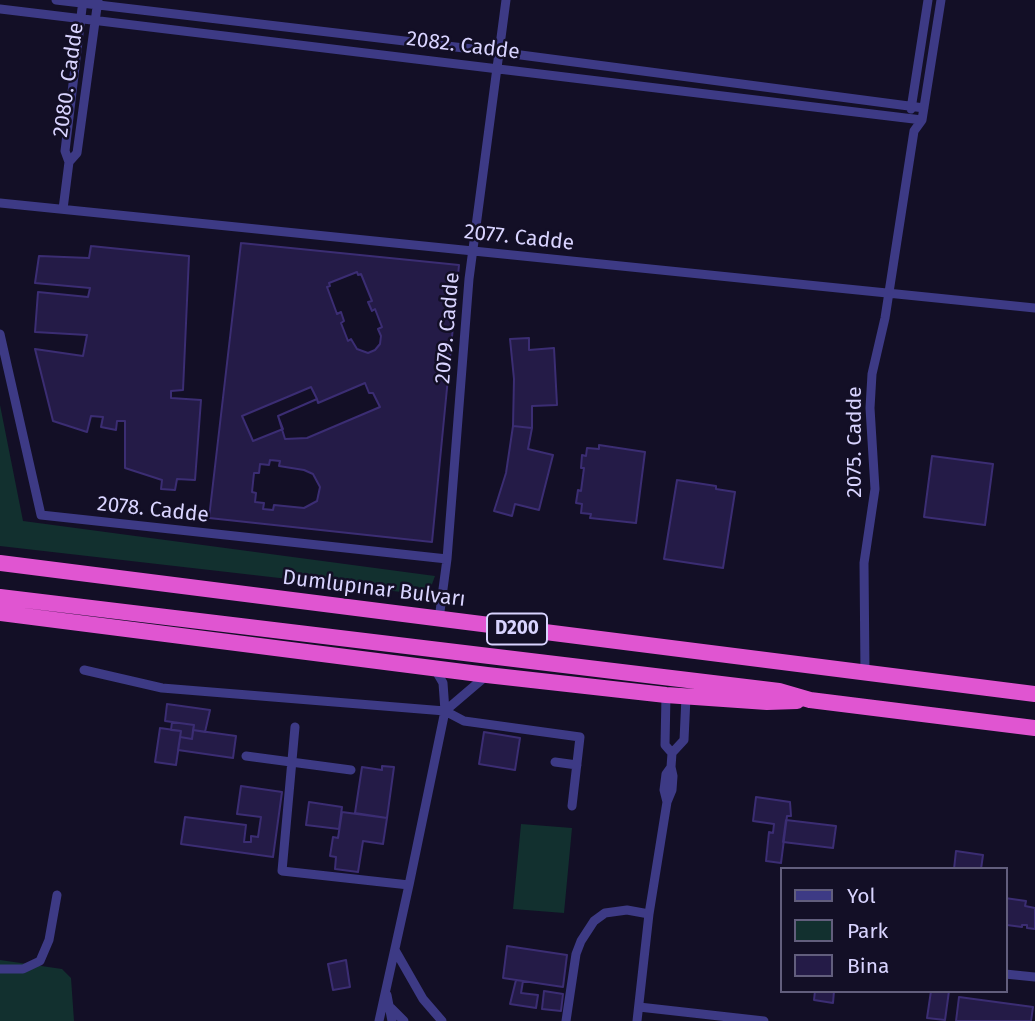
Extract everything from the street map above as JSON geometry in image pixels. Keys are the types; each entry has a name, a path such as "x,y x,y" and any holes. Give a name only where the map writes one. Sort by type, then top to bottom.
{"highway":[{"name":"Dumlupınar Bulvarı","path":"0,563 1035,694"},
{"name":"D200","path":"0,597 779,691 810,700 1032,728"},
{"path":"0,613 435,669 666,695 767,702 810,700"}],"street":[{"name":"2082. Cadde","path":"56,0 498,52 924,108"},
{"name":"2079. Cadde","path":"439,619 447,559 472,251 506,0"},
{"path":"915,131 909,119 928,0"},
{"name":"2075. Cadde","path":"865,673 864,563 875,489 870,408 872,382 890,293 915,131 922,120 941,0"},
{"name":"2080. Cadde","path":"63,209 69,162 65,150 83,2"},
{"name":"2080. Cadde","path":"69,162 77,153 97,3"},
{"name":"2082. Cadde","path":"0,9 922,120"},
{"name":"2077. Cadde","path":"0,203 1035,308"},
{"name":"2078. Cadde","path":"0,334 41,515 447,559"},
{"path":"379,1021 445,711 443,682 435,669"},
{"path":"84,670 162,688 445,711 464,721 580,737 572,806"},
{"path":"445,711 487,675"},
{"path":"666,695 665,745 672,753"},
{"path":"637,1021 649,914 667,802 672,790 672,753 684,740 686,697"},
{"path":"295,727 282,871 410,885"},
{"path":"246,756 351,770"},
{"path":"555,762 577,765"},
{"path":"0,969 23,969 40,961 49,940 57,895"},
{"path":"566,1021 576,954 580,941 594,921 605,913 627,910 649,914"},
{"path":"395,950 423,999 442,1021"},
{"path":"1007,974 1035,977"},
{"path":"386,990 392,1021"},
{"path":"389,1007 404,1021"},
{"path":"639,1007 764,1021"}],"green space":[{"path":"0,405 23,521 435,576 428,595 0,546"},
{"path":"521,824 572,828 564,913 513,909"},
{"path":"0,960 62,969 71,978 74,1021 0,1021"}],"building":[{"path":"241,243 459,265 432,542 209,518"},
{"path":"91,246 189,256 183,390 171,391 171,398 201,400 195,480 177,479 175,490 161,489 162,480 125,468 125,421 117,421 116,430 101,427 103,417 91,416 87,432 53,421 35,349 83,356 87,335 35,332 38,292 88,297 90,288 35,283 39,256 89,258"},
{"path":"357,272 358,275 361,274 372,301 368,302 372,311 375,309 382,327 378,329 380,344 368,353 357,349 351,339 348,341 341,323 344,321 341,312 337,314 327,287 330,286 329,283"},
{"path":"529,338 529,350 554,348 557,405 532,406 532,428 513,426 514,379 510,339"},
{"path":"365,383 380,407 307,438 285,439 278,416"},
{"path":"311,387 317,399 278,416 283,429 253,441 242,416"},
{"path":"513,426 532,428 528,449 553,455 539,510 515,504 512,516 494,511 506,473"},
{"path":"599,445 645,452 636,523 590,518 591,514 581,513 582,504 576,503 578,490 581,491 584,468 581,468 582,455 586,456 587,448 599,449"},
{"path":"932,456 993,464 985,525 924,517"},
{"path":"270,460 280,461 279,466 313,474 320,487 317,501 304,508 274,505 273,510 263,509 264,503 255,502 256,493 252,492 254,473 259,473 260,464 269,465"},
{"path":"677,480 735,492 723,568 664,559"},
{"path":"167,704 210,710 205,732 193,730 194,725 165,721"},
{"path":"172,722 194,725 192,739 180,737 181,731 171,730"},
{"path":"160,728 181,731 176,765 155,762"},
{"path":"193,730 236,736 233,758 178,750 180,737 192,739"},
{"path":"484,732 520,738 515,770 479,764"},
{"path":"382,766 394,767 387,818 355,813 362,767 382,770"},
{"path":"241,786 282,792 273,857 181,844 185,817 246,825 244,842 251,842 251,836 258,837 261,817 237,814"},
{"path":"756,797 790,802 791,816 787,816 781,863 766,861 769,832 773,833 774,824 753,821"},
{"path":"309,802 342,807 339,829 306,825"},
{"path":"342,812 387,818 383,844 363,841 358,872 335,869 336,857 330,856 333,837 338,838"},
{"path":"786,820 836,826 833,848 783,842"},
{"path":"956,851 983,855 981,867 954,867"},
{"path":"1007,898 1026,901 1025,906 1035,908 1035,929 1027,928 1027,925 1007,925"},
{"path":"507,946 567,955 563,987 503,978"},
{"path":"346,960 350,987 333,990 328,964"},
{"path":"516,980 523,981 521,993 538,995 536,1008 510,1004"},
{"path":"544,991 563,994 561,1011 542,1009"},
{"path":"815,993 834,993 833,1003 814,1000"},
{"path":"931,993 949,993 945,1020 927,1018"},
{"path":"959,997 1033,1007 1031,1021 956,1021"}]}
